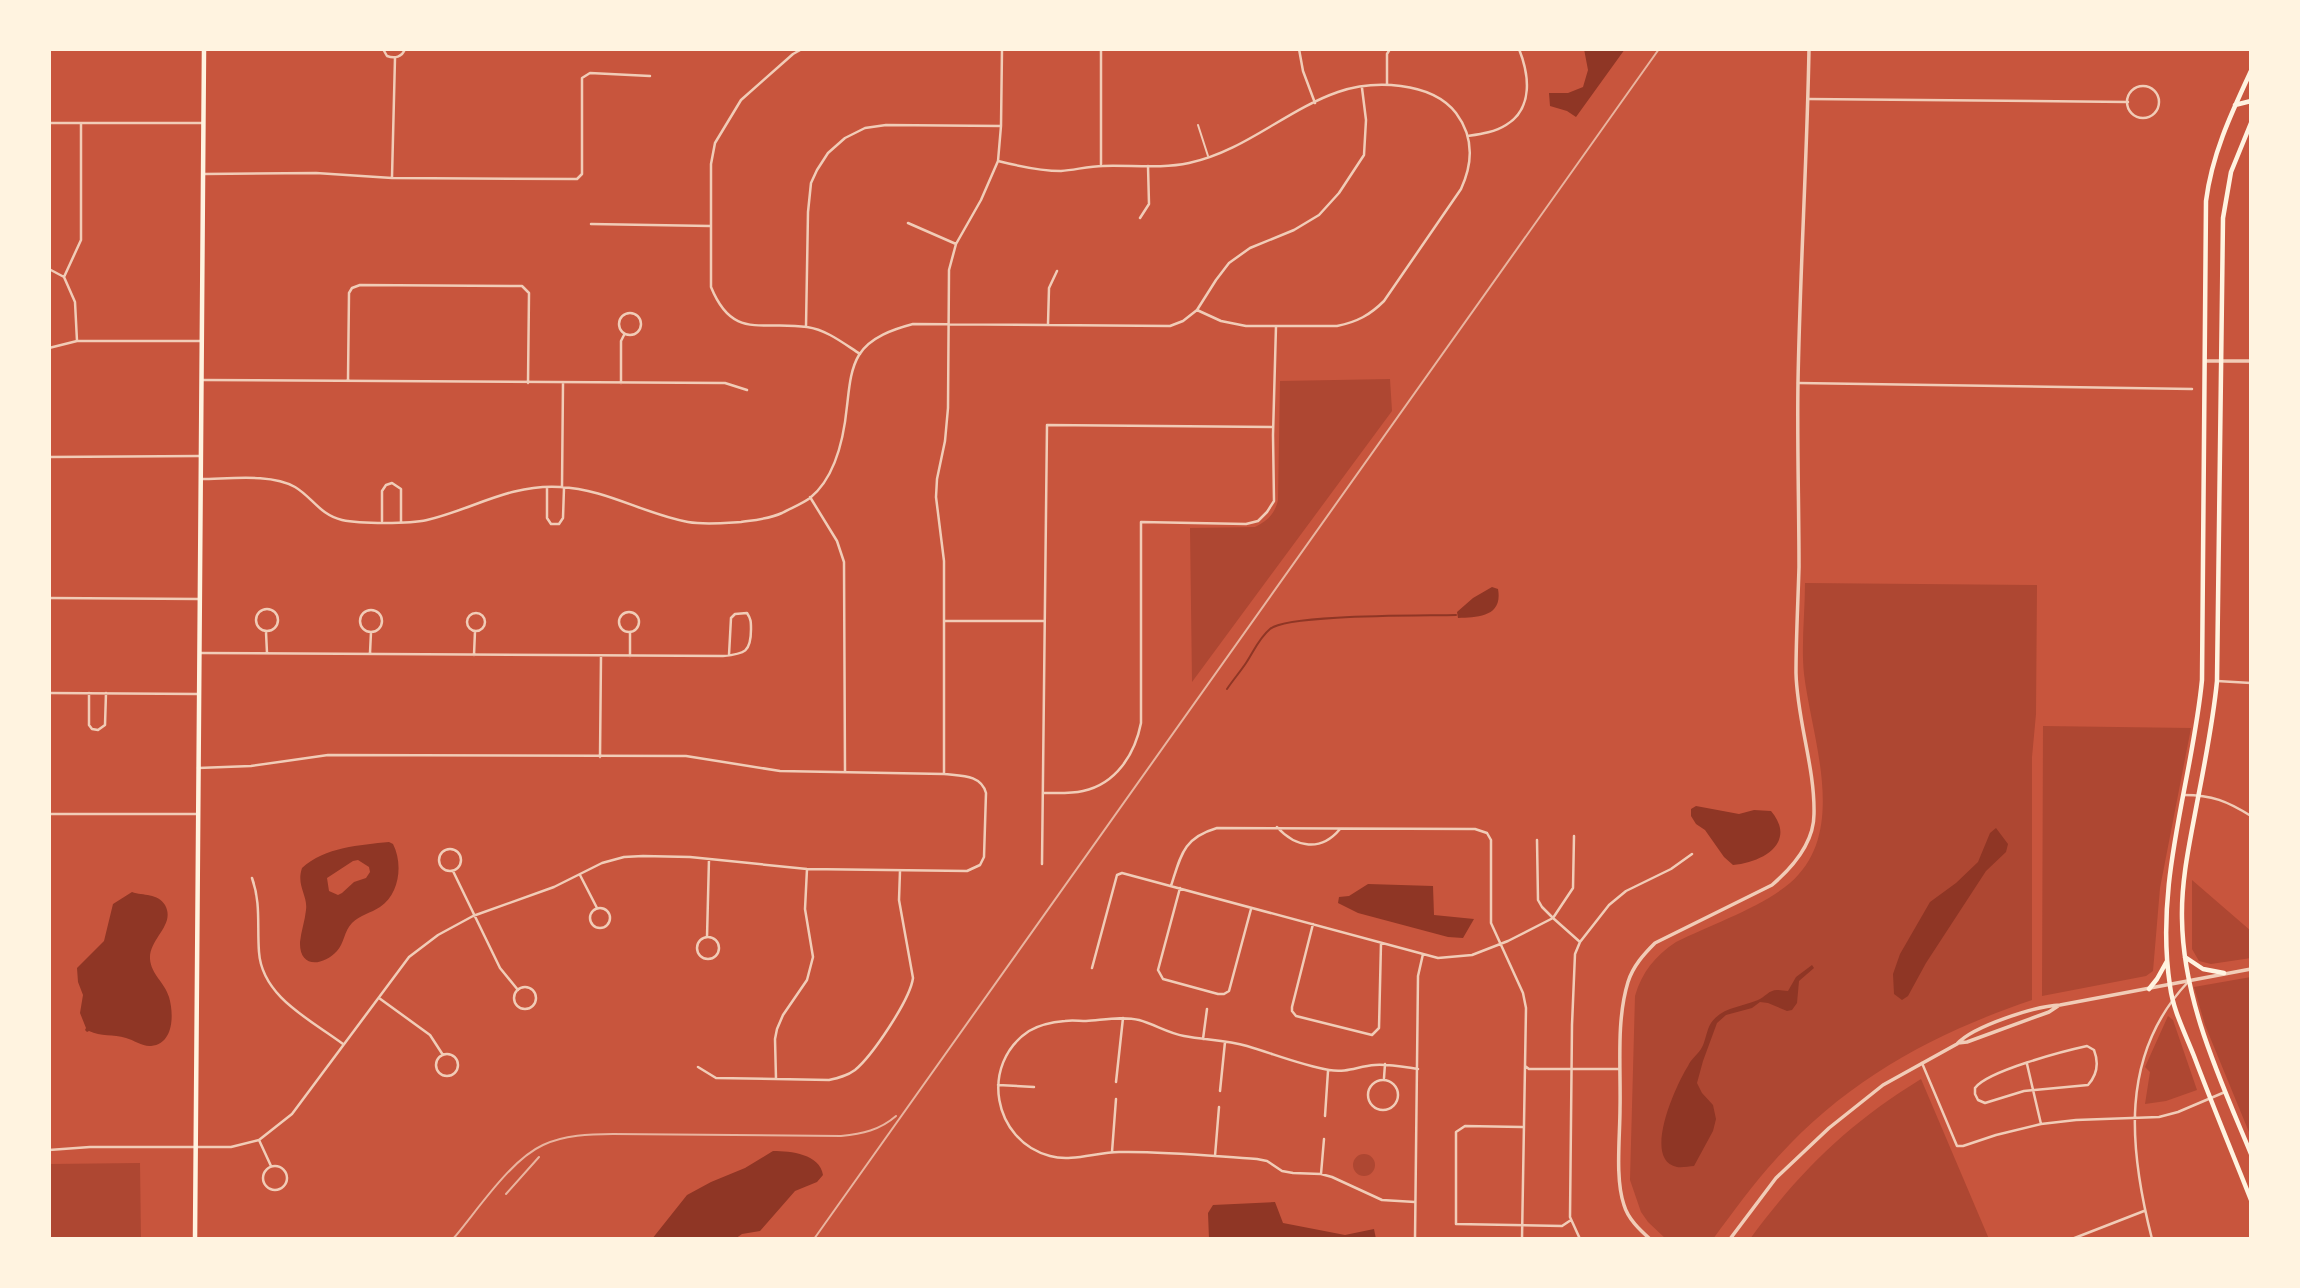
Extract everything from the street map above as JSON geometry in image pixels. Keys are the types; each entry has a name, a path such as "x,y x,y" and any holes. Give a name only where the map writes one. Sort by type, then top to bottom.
{"main road":[{"path":"195,1239 204,49"},
{"path":"2251,71 2218,145 2207,192 2202,680 2196,733 2168,871 2166,912 2167,961 2172,998 2251,1200"},
{"path":"2235,105 2251,101"},
{"path":"2251,123 2237,152 2225,195 2221,243 2217,681 2209,742 2185,870 2182,918 2189,981 2201,1024 2251,1154"},
{"path":"2185,957 2203,969 2224,973"},
{"path":"2149,989 2167,961"}],"street":[{"path":"238,49 244,49"},
{"path":"383,49 387,56 395,58 405,49"},
{"path":"802,49 741,100 715,142 711,164 711,287 726,314 749,325 806,327 825,332 860,354"},
{"path":"944,774 944,561 936,497 948,408 949,270 956,244 981,200 998,161 1002,49"},
{"path":"1101,49 1101,166"},
{"path":"1299,49 1303,71 1315,103"},
{"path":"1387,84 1387,54 1390,49"},
{"path":"1468,136 1508,124 1519,112 1526,97 1528,82 1526,66 1519,49"},
{"path":"1650,1239 1636,1226 1624,1205 1620,1172 1624,999 1629,978 1641,957 1655,943 1772,885 1797,860 1812,829 1814,815 1796,674 1799,567 1798,383 1809,49"},
{"path":"392,178 395,58"},
{"path":"202,173 577,179 582,174 582,78 590,73 650,76"},
{"path":"998,161 1061,171 1101,166 1187,163 1209,157 1258,135 1339,92 1387,84 1417,88 1437,97 1452,108 1468,136 1468,173 1461,188 1384,301 1374,311 1352,323 1338,326 1246,326 1221,321 1197,310"},
{"path":"2141,86 2151,88 2159,101 2157,110 2144,118 2134,115 2127,102 2132,91 2141,86"},
{"path":"200,479 272,479 297,488 314,505 335,517 350,521 427,520 520,488 547,487 603,494 691,523 764,520 810,497 825,479 838,456 844,435 852,374 860,354 876,338 894,329 913,324 1170,326 1183,321 1197,310 1229,264 1250,248 1294,230 1319,215 1339,193 1364,155 1366,129 1362,88"},
{"path":"1808,99 2127,102"},
{"path":"49,123 203,124"},
{"path":"64,277 81,240 81,123"},
{"path":"806,327 807,212 811,183 828,153 845,138 865,128 886,125 1001,126"},
{"path":"1140,218 1149,204 1148,166"},
{"path":"908,223 956,244"},
{"path":"591,224 710,226"},
{"path":"49,269 64,277 75,302 78,341"},
{"path":"1048,324 1049,288 1057,271"},
{"path":"348,380 349,292 352,288 360,285 522,286 528,290 528,383"},
{"path":"629,314 635,315 640,320 638,331 625,333 619,325 621,319 629,314"},
{"path":"1044,793 1085,791 1104,782 1114,775 1129,757 1138,736 1141,522 1246,523 1258,521 1274,500 1276,326"},
{"path":"621,383 621,341 625,333"},
{"path":"49,348 78,341 201,341"},
{"path":"2205,361 2251,361"},
{"path":"201,380 725,383 747,390"},
{"path":"547,487 547,518 551,524 559,524 563,518 563,383"},
{"path":"1798,383 2192,389"},
{"path":"1042,864 1047,425 1273,427"},
{"path":"49,457 200,456"},
{"path":"382,522 382,491 391,483 398,485 401,491 401,522"},
{"path":"810,497 837,541 844,562 845,771"},
{"path":"49,598 199,599"},
{"path":"267,609 274,612 277,622 267,631 260,629 256,620 258,614 267,609"},
{"path":"370,610 380,614 382,621 380,627 371,632 364,629 360,619 370,610"},
{"path":"477,612 483,615 486,623 481,630 475,631 469,628 467,622 468,616 477,612"},
{"path":"629,612 635,614 639,620 636,629 629,632 624,630 619,622 623,614 629,612"},
{"path":"198,653 723,656 729,655 748,649 751,645 751,620 747,613 735,614 731,618 729,655"},
{"path":"945,621 1044,621"},
{"path":"267,631 267,653"},
{"path":"474,655 475,631"},
{"path":"370,653 371,632"},
{"path":"629,632 629,656"},
{"path":"600,757 601,656"},
{"path":"2217,681 2251,682"},
{"path":"49,693 198,694"},
{"path":"89,693 89,725 98,730 105,725 106,693"},
{"path":"49,1150 90,1147 231,1147 259,1140 292,1114 409,957 438,935 473,916 554,887 602,863 643,856 709,859 807,869 967,871 980,865 984,857 984,786 979,780 944,774 780,771 686,756 328,755 251,766 198,768"},
{"path":"2184,795 2199,795 2226,801 2251,816"},
{"path":"49,814 197,814"},
{"path":"1277,827 1293,841 1307,845 1331,840 1341,828"},
{"path":"1171,886 1181,855 1195,836 1217,828 1475,829 1487,833 1491,840 1490,915 1493,930 1523,993 1526,1008 1522,1239"},
{"path":"1092,968 1117,875 1122,873 1438,958 1472,955 1553,918 1573,888 1574,836"},
{"path":"1537,840 1538,900 1542,907 1580,942"},
{"path":"447,849 458,852 461,859 460,867 453,872 443,870 439,864 440,854 447,849"},
{"path":"1580,1239 1571,1220 1571,1069 1575,954 1580,942 1609,905 1626,891 1671,869 1692,854"},
{"path":"707,937 709,859"},
{"path":"776,1079 777,1029 783,1014 807,980 814,957 806,909 807,869"},
{"path":"698,1066 716,1078 829,1080 852,1072 860,1065 905,1002 911,988 913,978 899,900 900,871"},
{"path":"453,872 500,968 518,990"},
{"path":"580,874 597,908"},
{"path":"252,878 258,895 261,966 270,986 343,1044"},
{"path":"1180,888 1158,970 1163,979 1218,994 1228,991 1251,908"},
{"path":"597,908 606,910 610,916 609,922 602,928 595,927 590,922 590,915 597,908"},
{"path":"1313,924 1292,1007 1296,1016 1372,1035 1376,1033 1381,943"},
{"path":"707,937 717,941 719,948 717,954 711,958 701,956 698,950 699,943 707,937"},
{"path":"1415,1239 1418,976 1423,954"},
{"path":"1957,1044 1964,1035 2046,1006 2251,969"},
{"path":"2152,1239 2144,1211 2137,1164 2135,1094 2141,1064 2154,1029 2172,998 2189,981"},
{"path":"525,987 532,989 537,999 533,1006 523,1009 517,1006 514,996 518,990 525,987"},
{"path":"379,998 430,1035 443,1055"},
{"path":"1730,1239 1776,1178 1829,1128 1883,1085 1957,1044 2049,1012 2060,1005"},
{"path":"1203,1039 1207,1009"},
{"path":"1415,1202 1382,1200 1321,1174 1282,1171 1267,1161 1257,1159 1152,1152 1112,1152 1060,1158 1050,1156 1034,1150 1007,1124 1000,1107 998,1085 1002,1067 1012,1048 1033,1029 1066,1021 1123,1018 1137,1019 1182,1036 1225,1041 1328,1070 1349,1071 1385,1064 1418,1069"},
{"path":"1116,1082 1123,1018"},
{"path":"1220,1091 1225,1041"},
{"path":"2087,1046 2094,1049 2097,1058 2094,1078 2088,1085 2033,1089 1985,1102 1978,1100 1975,1094 1975,1088 1987,1077 2087,1046"},
{"path":"443,1055 456,1059 457,1066 451,1075 444,1076 437,1069 438,1059 443,1055"},
{"path":"1922,1063 1957,1146 2041,1124 2076,1119 2159,1117 2225,1092"},
{"path":"1384,1080 1385,1064"},
{"path":"2027,1064 2041,1124"},
{"path":"1525,1066 1529,1069 1621,1069"},
{"path":"1325,1116 1328,1070"},
{"path":"1384,1080 1394,1085 1398,1096 1393,1105 1382,1110 1372,1105 1368,1094 1373,1083 1384,1080"},
{"path":"998,1085 1034,1087"},
{"path":"1112,1152 1115,1100"},
{"path":"1215,1156 1219,1107"},
{"path":"1524,1127 1465,1126 1456,1132 1456,1224 1562,1226 1571,1220"},
{"path":"1321,1174 1324,1139"},
{"path":"259,1140 272,1167"},
{"path":"272,1167 280,1167 288,1176 286,1184 280,1190 272,1190 264,1182 266,1171 272,1167"},
{"path":"2072,1239 2144,1211"}],"lane":[{"path":"1198,125 1209,157"}],"shaded area":[{"path":"1584,49 1625,49 1576,117 1550,106 1549,93 1568,93 1583,87 1588,70"},
{"path":"1390,379 1392,411 1192,682 1190,528 1255,527 1273,513 1278,500 1280,381"},
{"path":"1805,583 2037,585 2036,714 2032,757 2032,1000 1995,1013 1926,1044 1862,1083 1803,1131 1776,1159 1713,1239 1666,1239 1641,1212 1630,1180 1635,996 1646,972 1668,947 1751,908 1790,883 1808,862 1818,838 1822,784 1804,674"},
{"path":"1492,587 1498,589 1499,598 1493,610 1481,616 1458,618 1457,612"},
{"path":"2043,726 2191,728 2160,888 2153,971 2146,976 2042,996"},
{"path":"1696,806 1739,814 1754,810 1771,811 1778,822 1779,841 1766,855 1733,865 1705,830 1696,824 1691,816 1691,809"},
{"path":"1996,828 2008,844 2006,852 1986,871 1926,963 1908,996 1902,1000 1894,994 1893,974 1900,954 1930,902 1978,862 1990,833"},
{"path":"389,842 393,844 396,852 399,869 392,894 380,907 352,923 339,948 331,956 319,962 308,961 303,957 300,942 306,905 300,880 302,868 332,851","holes":["358,860 369,867 370,872 366,878 354,882 342,893 338,895 329,891 327,878 353,861"]},
{"path":"2192,880 2251,931 2251,958 2211,964 2199,961 2192,949"},
{"path":"1368,884 1433,886 1434,915 1474,919 1463,938 1448,937 1358,913 1338,903 1339,897 1349,896"},
{"path":"132,892 158,898 165,905 167,912 165,925 153,945 150,959 169,997 172,1019 164,1040 151,1046 121,1037 87,1032 80,1013 83,995 77,968 104,941 113,904"},
{"path":"1812,965 1814,968 1799,981 1797,1003 1792,1010 1787,1011 1760,1002 1752,1008 1726,1015 1717,1023 1697,1083 1713,1105 1716,1119 1713,1131 1694,1166 1677,1167 1667,1161 1662,1151 1662,1136 1670,1104 1689,1064 1703,1046 1711,1023 1726,1011 1758,1000 1772,991 1788,991 1796,977"},
{"path":"2251,977 2251,1137 2205,1025 2194,987"},
{"path":"2168,1016 2173,1020 2197,1090 2166,1101 2145,1104 2150,1072 2145,1067"},
{"path":"1921,1079 1989,1239 1750,1239 1788,1191 1827,1150 1871,1113"},
{"path":"773,1151 796,1153 811,1158 821,1168 823,1175 817,1182 795,1191 760,1231 742,1234 735,1239 652,1239 687,1195 745,1168"},
{"path":"1364,1154 1372,1157 1375,1165 1372,1173 1364,1176 1356,1173 1353,1165 1356,1157"},
{"path":"140,1163 141,1239 49,1239 49,1164"},
{"path":"1275,1202 1283,1223 1345,1235 1374,1229 1376,1239 1209,1239 1208,1213 1213,1205"}],"waterway":[{"path":"1227,689 1263,636 1270,629 1282,624 1329,618 1456,615"}],"railway":[{"path":"814,1239 1659,49"},
{"path":"453,1239 518,1162 543,1145 560,1139 604,1134 841,1136 884,1125 896,1116"},
{"path":"506,1194 539,1157"}]}
